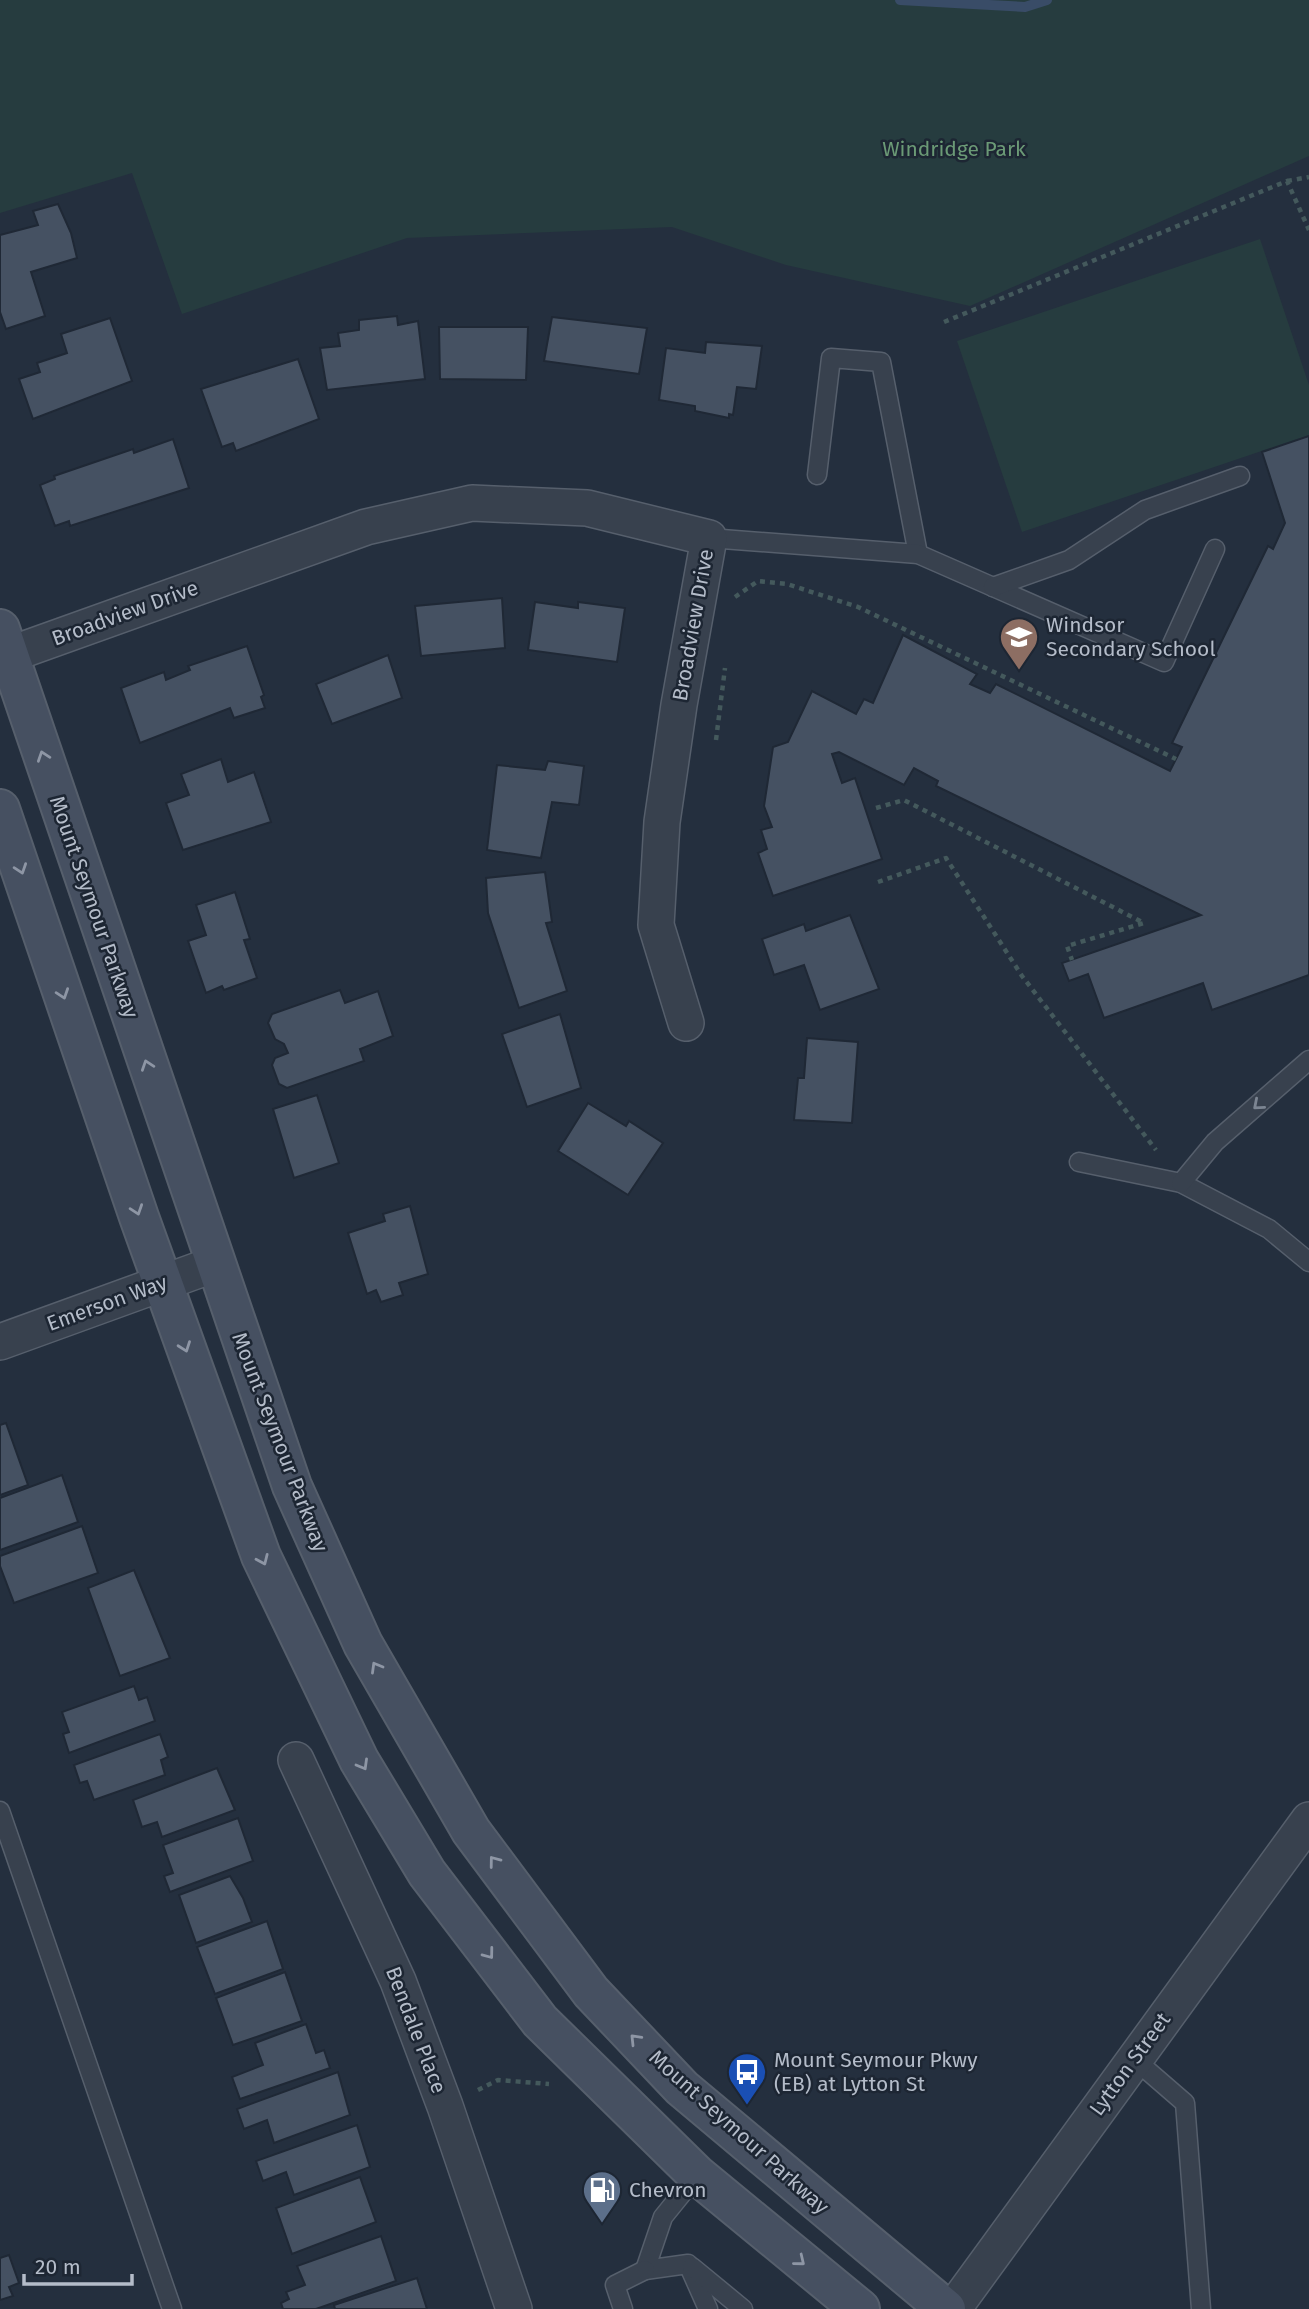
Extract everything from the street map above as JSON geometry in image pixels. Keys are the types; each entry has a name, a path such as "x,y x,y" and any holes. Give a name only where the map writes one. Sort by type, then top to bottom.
{"main road":[{"name":"Mount Seymour Parkway","path":"3,647 303,1512 363,1644 471,1830 591,1992 682,2088 946,2309"},
{"path":"0,809 162,1282 261,1556 359,1760 427,1873 540,2021 697,2175 860,2309"}],"street":[{"name":"Broadview Drive","path":"3,647 366,527 472,503 587,508 709,538 679,705 662,822 656,925 686,1023"},
{"name":"Emerson Way","path":"0,1342 215,1264"},
{"name":"Bendale Place","path":"296,1760 398,1981 445,2106 514,2309"},
{"name":"Lytton Street","path":"953,2309 1133,2058 1309,1820"}],"lane":[{"path":"817,475 831,358 881,362 918,554"},
{"path":"993,587 1069,560 1145,510 1240,475"},
{"path":"709,538 918,554 1164,662 1215,549"},
{"path":"1181,1183 1215,1142 1309,1060"},
{"path":"1079,1162 1181,1183 1269,1230 1309,1262"},
{"path":"0,1811 172,2309"},
{"path":"1133,2058 1185,2103 1201,2309"},
{"path":"645,2270 663,2217 697,2175"},
{"path":"688,2264 708,2309"},
{"path":"615,2285 645,2270 688,2264 743,2309"},
{"path":"610,2309 615,2285"},
{"path":"615,2285 623,2309"}],"path":[{"path":"944,322 1287,181 1309,177"},
{"path":"1287,181 1309,230"},
{"path":"733,610 734,597 758,581 787,584 858,607 1176,759"},
{"path":"716,740 726,662"},
{"path":"876,808 904,800 1144,923 1068,946 1072,960"},
{"path":"878,882 946,858 1022,976 1181,1183"},
{"path":"445,2106 498,2080 549,2084"}],"green space":[{"name":"Windridge Park","path":"0,0 1309,0 1309,156 970,306 786,265 672,227 407,238 182,314 132,173 0,213"},
{"path":"1260,239 1309,385 1309,435 1022,532 957,341"}],"building":[{"path":"58,204 71,233 77,258 31,272 45,316 6,329 0,312 0,235 38,225 33,211"},
{"path":"397,316 398,325 418,321 425,379 327,390 320,348 340,346 338,333 359,330 359,320"},
{"path":"552,317 647,328 639,374 544,361"},
{"path":"110,318 132,381 33,419 19,379 40,372 37,363 67,353 61,334"},
{"path":"439,327 528,327 526,380 440,379"},
{"path":"706,342 762,346 756,389 737,387 733,415 729,414 729,418 695,411 695,406 659,400 666,348 705,353"},
{"path":"298,359 319,419 236,451 233,443 222,447 201,389"},
{"name":"Windsor Secondary School","path":"1309,436 1309,975 1212,1010 1203,983 1104,1018 1088,974 1069,981 1062,963 1201,915 936,786 938,781 914,768 904,785 839,752 832,754 842,783 855,778 882,859 773,896 758,853 767,849 761,830 772,827 764,806 773,747 788,742 812,691 856,714 864,699 873,703 903,635 977,674 970,684 990,693 996,684 1170,771 1182,747 1172,743 1268,546 1273,549 1285,523 1262,452"},
{"path":"173,439 189,488 70,526 69,521 55,526 40,485 55,479 54,476 133,449 134,453"},
{"path":"502,598 505,648 421,656 415,606"},
{"path":"535,602 578,608 578,602 625,608 617,662 528,650"},
{"path":"247,646 264,695 261,697 265,708 234,718 230,708 140,743 121,688 164,672 166,680 190,670 188,666"},
{"path":"388,655 402,698 332,724 316,684"},
{"path":"221,759 228,782 254,772 271,822 183,850 166,803 189,795 181,774"},
{"path":"548,761 584,766 579,805 552,802 541,858 487,850 497,765 545,770"},
{"path":"545,872 552,922 546,923 567,991 519,1008 488,913 486,878"},
{"path":"235,892 250,939 244,940 257,978 224,990 222,986 206,993 188,941 206,935 196,905"},
{"path":"850,915 879,989 820,1010 804,965 774,975 762,939 804,924 806,931"},
{"path":"340,990 345,1003 378,991 393,1036 360,1049 364,1061 287,1088 279,1084 272,1065 275,1058 288,1053 284,1044 275,1039 268,1023 272,1014"},
{"path":"560,1014 581,1088 527,1107 502,1034"},
{"path":"807,1038 858,1042 852,1123 794,1120 798,1078 804,1078"},
{"path":"317,1095 339,1163 294,1178 273,1109"},
{"path":"588,1103 626,1126 629,1121 663,1143 628,1195 558,1151"},
{"path":"410,1206 428,1274 399,1283 403,1295 381,1302 376,1290 367,1294 348,1233 385,1221 383,1214"},
{"path":"6,1423 28,1485 0,1495 0,1425"},
{"path":"62,1475 78,1522 0,1550 0,1498"},
{"path":"82,1526 98,1573 14,1603 0,1566 0,1556"},
{"path":"134,1570 170,1658 120,1676 88,1588"},
{"path":"134,1686 139,1700 147,1697 155,1721 69,1753 63,1734 69,1732 62,1712"},
{"path":"160,1734 168,1757 161,1760 165,1775 94,1800 87,1781 80,1783 74,1765"},
{"path":"217,1768 235,1810 162,1837 157,1822 142,1827 133,1800"},
{"path":"238,1818 253,1861 170,1892 164,1876 173,1873 163,1845"},
{"path":"230,1876 243,1898 252,1922 196,1943 179,1895"},
{"path":"267,1921 283,1969 215,1994 197,1947"},
{"path":"285,1972 302,2021 233,2045 216,1998"},
{"path":"306,2024 316,2053 324,2050 330,2068 240,2099 232,2077 263,2065 255,2043"},
{"path":"338,2072 350,2115 274,2143 267,2120 244,2129 237,2109"},
{"path":"357,2125 370,2167 294,2195 286,2172 263,2181 256,2161"},
{"path":"360,2177 376,2222 292,2254 276,2208"},
{"path":"381,2236 396,2281 316,2309 283,2309 281,2303 289,2299 286,2292 305,2285 297,2266"},
{"path":"9,2255 19,2283 9,2287 13,2296 0,2300 0,2258"},
{"path":"417,2278 427,2309 335,2309 334,2305"}],"waterway":[{"path":"900,0 1025,7 1047,0"}],"place":[{"name":"Windsor Secondary School","path":"1019,671"},
{"name":"Mount Seymour Pkwy (EB) at Lytton St","path":"747,2106"},
{"name":"Chevron","path":"602,2224"}]}
